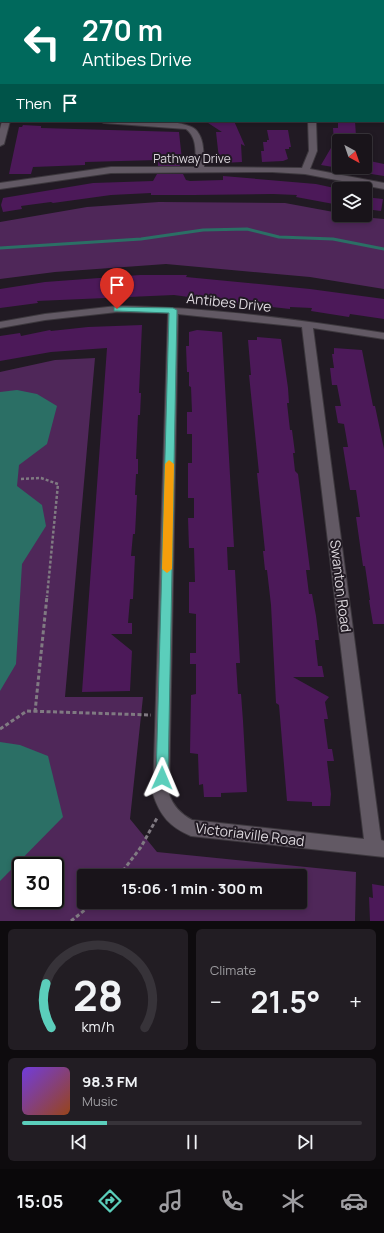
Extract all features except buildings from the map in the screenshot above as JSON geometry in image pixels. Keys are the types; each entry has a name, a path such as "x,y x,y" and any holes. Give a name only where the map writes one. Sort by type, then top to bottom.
{"street":[{"path":"0,144 6,122"},
{"path":"124,122 182,125 192,127 197,133 200,169"},
{"path":"305,171 313,151 312,122"},
{"name":"Pathway Drive","path":"0,186 98,171 200,169 305,171 384,186"},
{"name":"Antibes Drive","path":"0,325 45,316 117,309 173,310 307,324 384,336"},
{"path":"164,805 161,794 173,310"},
{"name":"Swanton Road","path":"307,324 379,848"},
{"name":"Victoriaville Road","path":"164,805 171,816 190,828 379,848"}],"path":[{"path":"21,479 41,478 58,484 35,712"},
{"path":"0,729 27,711 163,716"},
{"path":"124,869 141,847 164,805"},
{"path":"71,921 86,909"}],"shaded area":[{"path":"159,202 285,203 332,212 332,222 372,222 372,218 384,219 384,289 310,277 166,264 55,272 0,279 0,222 87,207"},
{"path":"95,358 65,697 143,697 130,819 157,852 356,872 355,921 0,921 0,372 55,360"},
{"path":"17,390 37,394 57,406 47,444 19,465 17,486 42,505 46,526 22,564 16,664 0,691 0,392"},
{"path":"0,742 20,745 48,756 63,817 24,857 12,857 12,869 0,881"}],"waterway":[{"path":"0,248 141,239 203,230 247,229 279,237 333,239 384,249"}],"slow traffic":[{"path":"167,569 169,464"}],"route":[{"path":"117,309 173,310 162,778"}]}
